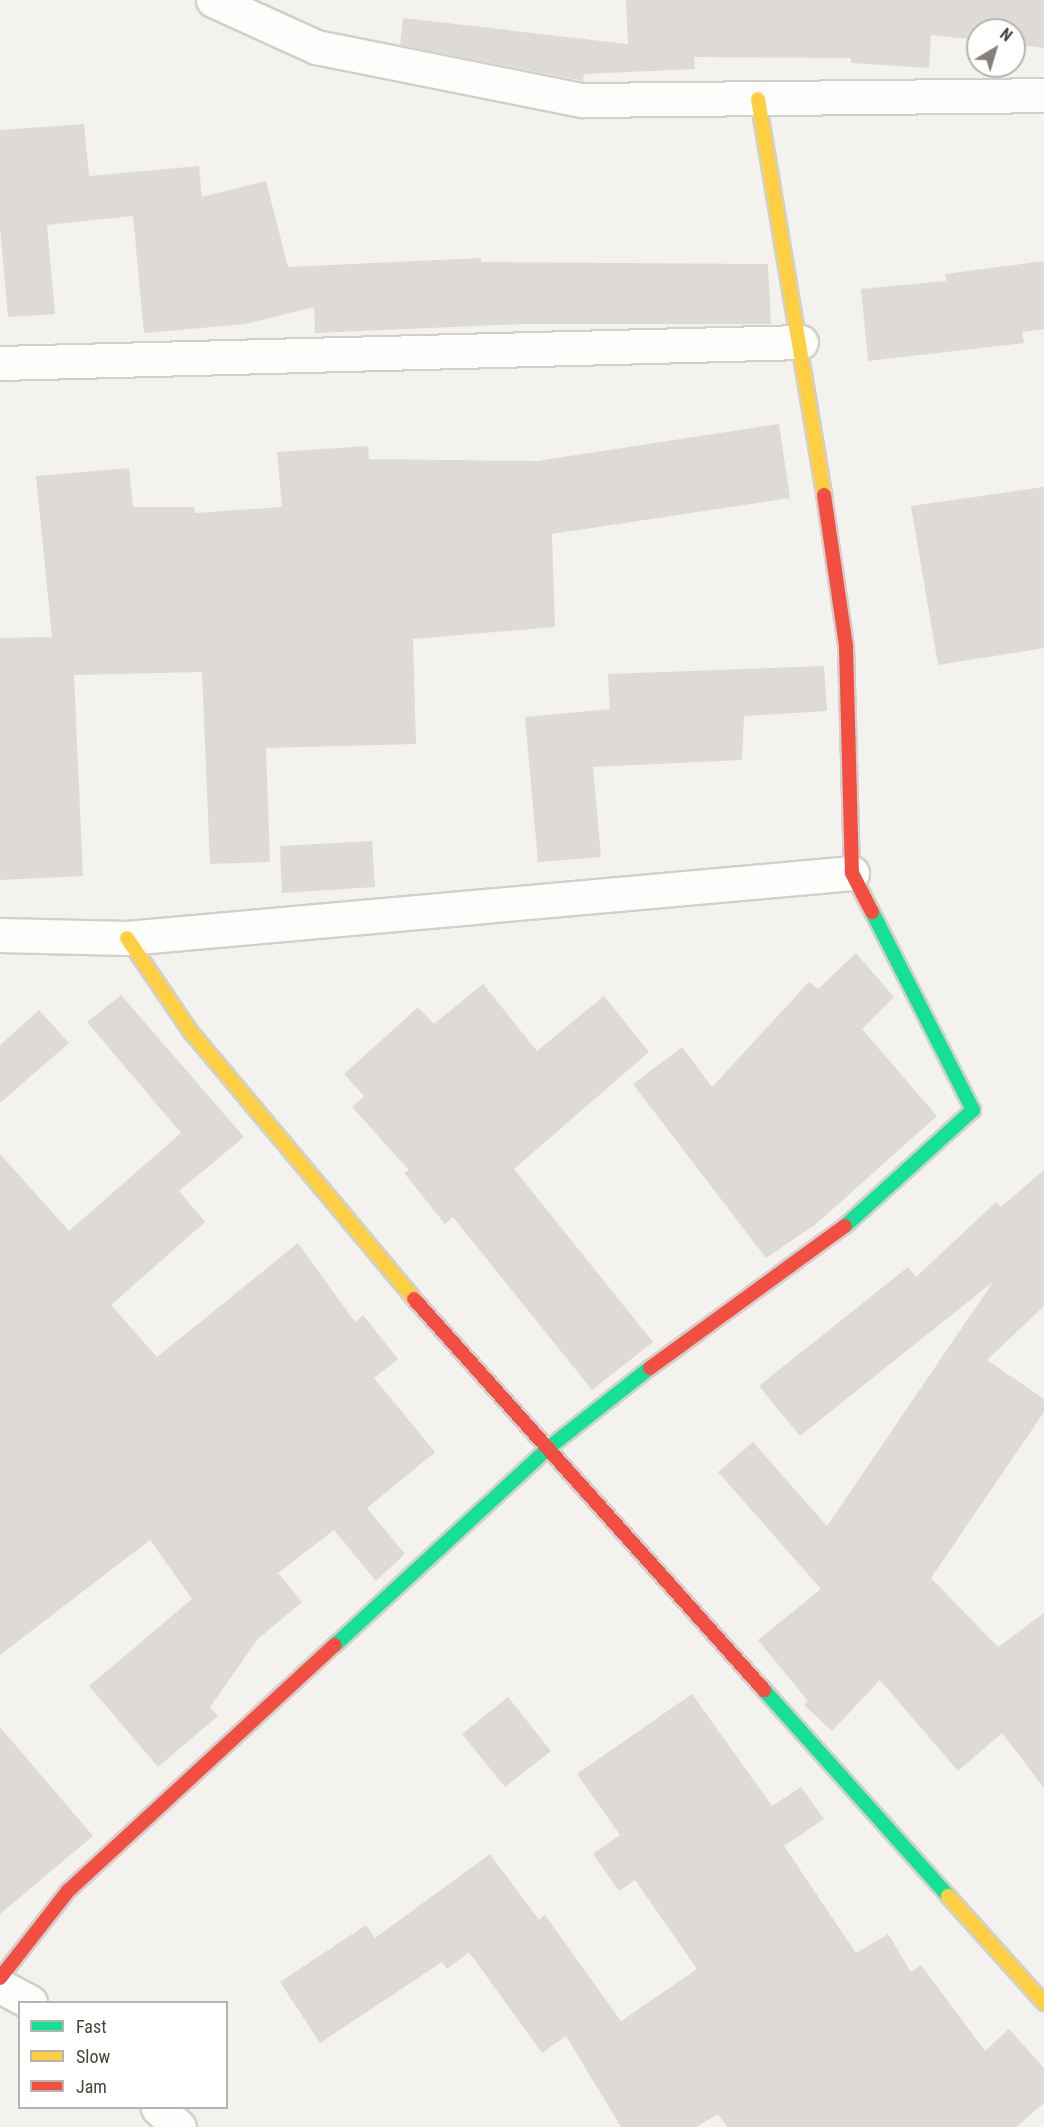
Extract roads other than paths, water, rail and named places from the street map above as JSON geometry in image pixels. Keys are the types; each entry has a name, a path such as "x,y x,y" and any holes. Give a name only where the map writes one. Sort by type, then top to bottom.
{"street":[{"path":"213,0 316,47 582,100 1044,95"},
{"path":"0,1978 68,1891 546,1450 734,1302 844,1227 973,1110 852,873 846,646 801,342 758,99"},
{"path":"0,363 801,342"},
{"path":"0,935 127,938 852,873"},
{"path":"127,938 191,1032 269,1130 546,1450 1044,2003"},
{"path":"0,1986 28,2001"},
{"path":"159,2109 179,2127"}]}
